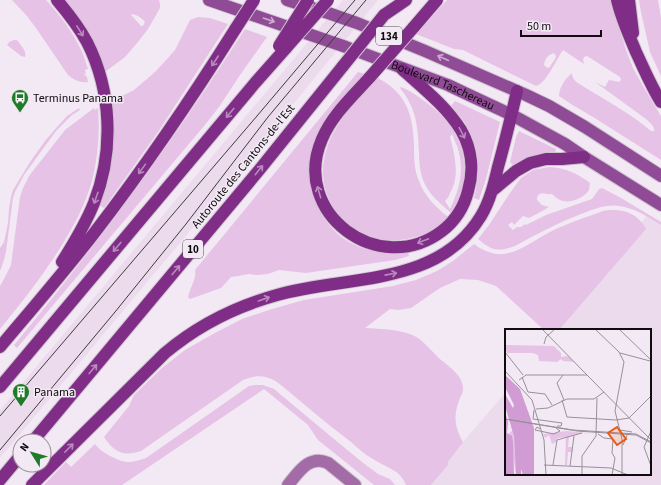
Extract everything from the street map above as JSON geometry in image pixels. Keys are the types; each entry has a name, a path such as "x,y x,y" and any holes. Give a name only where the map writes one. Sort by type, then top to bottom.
{"highway":[{"path":"32,308 51,281 75,240 94,202 102,178 106,153 106,104 98,70 82,34 69,14 57,0"},
{"path":"0,346 94,234 140,172 198,88 254,0"},
{"path":"282,47 308,0"},
{"path":"0,387 255,83 282,47 328,0"},
{"name":"Autoroute des Cantons-de-l'Est","path":"40,433 260,169 396,0"},
{"path":"384,16 406,0"},
{"path":"402,69 451,116 465,138 470,152 472,172 470,185 460,212 446,228 433,237 419,243 403,247 388,247 357,238 344,229 332,217 323,203 318,188 316,164 319,147 334,118 437,0"},
{"path":"617,0 624,23 641,63 661,102"},
{"path":"629,0 632,25 641,63"},
{"path":"32,485 156,361 187,336 233,311 276,295 310,287 393,274 408,270 424,264 444,253 456,244 481,216 488,202 512,115 517,91"},
{"path":"492,191 516,171 530,163 546,159 584,157"},
{"path":"0,480 12,466"}],"main road":[{"name":"Boulevard Taschereau","path":"209,0 312,35 448,85 512,115 565,144 661,205"},
{"name":"Boulevard Taschereau","path":"287,0 357,23 425,50 549,106 585,127 661,176"}],"street":[{"path":"288,485 303,467 310,462 318,461 328,463 355,485"}],"shaded area":[{"path":"12,0 46,0 57,12 76,39 88,69 85,70 86,75 81,72 87,77 88,82 77,81 68,75 36,28"},
{"path":"64,0 159,0 160,8 148,29 125,57 105,72 98,52","holes":["131,14 139,16 145,22 143,26 141,26 132,16"]},
{"path":"343,0 378,0 195,225 21,433 12,433 12,444 0,458 0,410"},
{"path":"447,0 611,0 633,68 661,116 661,160 559,96 563,83 572,73 572,76 578,83 625,112 651,131 654,131 653,126 646,119 595,82 605,87 609,80 619,82 621,80 620,77 587,56 584,57 584,64 563,50 544,81 536,86 463,50 454,49 416,34","holes":["554,53 556,56 549,68 544,65 548,56"]},
{"path":"639,0 658,0 661,18 661,76 650,52"},
{"path":"198,17 210,18 228,24 158,132 104,208 99,205 112,126 112,101 134,90 155,72 175,50 190,20"},
{"path":"245,29 267,37 219,107 17,348 14,345 105,230 163,151"},
{"path":"14,40 18,41 25,53 25,57 21,56 7,45 9,42"},
{"path":"358,72 365,74 330,114 318,132 310,156 311,185 321,213 329,225 339,235 351,243 365,249 386,253 408,253 409,256 395,260 306,273 279,270 268,274 249,274 231,277 221,288 190,299 188,297 194,280 195,270"},
{"path":"378,78 395,90 406,106 410,114 412,124 417,177 427,196 448,217 433,230 415,237 395,240 375,238 358,231 343,220 332,205 325,188 323,169 327,148 331,138 336,128 349,110"},
{"path":"401,87 415,94 436,110 451,127 461,146 465,167 463,186 459,199 451,213 431,194 425,185 420,167 416,119 406,96 400,88","holes":["452,134 457,146 461,163 461,171 459,186 450,209 445,201 453,187 456,173 454,151 450,137"]},
{"path":"455,101 500,122 486,179 479,200 474,198 478,178 478,159 474,141 465,123 451,106"},
{"path":"79,108 80,110 72,115 56,131 24,175 15,192 6,252 0,271 0,248 4,242 13,190 45,141 67,116"},
{"path":"94,108 95,110 98,108 99,136 96,163 90,189 84,204 58,252 26,297 0,329 0,286 11,265 20,197 23,188 29,176 65,130"},
{"path":"519,131 556,149 555,153 544,153 534,156 514,166 510,162 516,137"},
{"path":"549,167 566,170 580,176 590,183 589,190 581,197 570,201 562,201 552,194 538,195 537,200 542,205 549,207 529,218 523,216 514,225 512,222 508,225 513,230 546,215 592,199 599,189 602,188 661,222 661,225 641,213 625,207 605,206 572,217 509,248 500,250 491,248 478,239 521,178 533,170"},
{"path":"621,210 631,214 643,224 646,229 560,329 543,329 496,286 478,280 460,279 440,288 411,308 398,310 390,309 365,328 392,330 413,335 454,370 461,379 463,389 456,409 456,419 457,428 463,442 448,462 448,465 431,485 406,485 400,475 364,453 281,385 272,379 263,376 243,380 141,451 135,453 120,452 115,450 104,437 129,406 134,395 162,368 185,350 242,319 304,300 393,286 416,280 437,271 453,261 474,244 491,253 509,253 563,226 603,211"},
{"path":"647,215 661,225 661,485 431,485 448,465 448,462 463,442 505,393 505,475 651,475 651,329 559,329"},
{"path":"263,385 274,389 362,462 378,474 390,479 395,485 374,485 318,440 308,425 264,389 122,485 44,485 66,462 71,467 95,444 105,453 123,461 132,462 146,458 249,386"}],"tram line":[{"path":"0,416 355,0"},
{"path":"0,450 186,224 268,117 366,0"}],"place":[{"name":"Terminus Panama","path":"20,113"},
{"name":"Panama","path":"21,407"}]}
